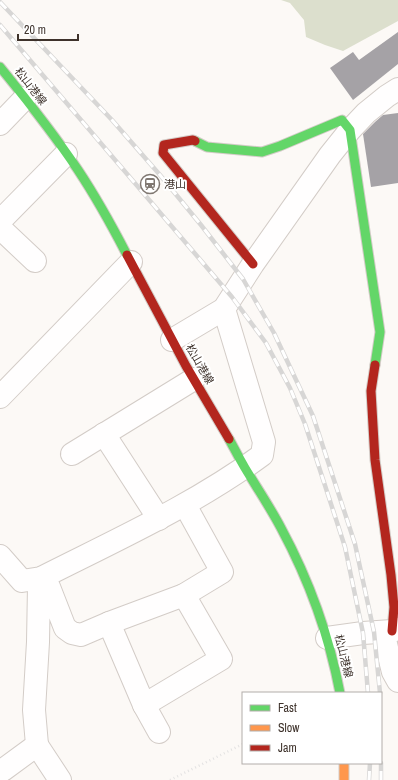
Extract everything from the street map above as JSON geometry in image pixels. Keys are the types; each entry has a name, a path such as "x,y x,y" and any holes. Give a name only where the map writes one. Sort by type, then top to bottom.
{"street":[{"name":"松山港線","path":"0,66 66,154 100,206 172,340 245,468 286,536 300,566 327,638 337,674 340,692"},
{"path":"172,340 224,309 253,264 330,155 366,113 398,89"},
{"path":"0,124 25,98"},
{"path":"253,264 163,152 164,145 193,140 206,147 262,152 342,120 350,130 380,332 371,391 375,460 394,607 391,631 393,672 398,681"},
{"path":"0,221 66,154"},
{"path":"0,228 35,261"},
{"path":"0,397 131,262"},
{"path":"0,556 22,581 41,578 185,505 245,468 262,455 264,442 224,309"},
{"path":"72,454 194,379"},
{"path":"104,434 159,519"},
{"path":"41,578 49,587 65,628 72,633 81,635 184,595 222,572 185,505"},
{"path":"41,578 39,586 38,642 34,710 37,745 60,780"},
{"path":"144,705 221,659 184,595"},
{"path":"109,623 144,705 159,732"},
{"path":"327,638 391,631"},
{"path":"0,770 3,770 37,745"},
{"path":"344,764 344,780"}],"path":[{"path":"170,780 242,744"}],"green space":[{"path":"281,0 398,0 398,21 343,51 306,37 304,20 290,3"}],"building":[{"path":"398,32 398,64 353,100 330,68 353,52 359,60"},
{"path":"398,113 398,183 371,187 363,134 383,115"}],"railway":[{"path":"0,2 112,120 160,175 243,279 274,333 313,416 355,544 374,632 380,692"},
{"path":"0,25 232,297 266,343 290,388 305,424 345,547 363,633 368,692"},
{"path":"369,780 370,764"},
{"path":"381,764 381,780"}],"traffic: fast":[{"path":"0,67 40,117 78,170 104,212 127,255"},
{"path":"195,141 207,147 262,152 342,120 350,130 380,332 375,365"},
{"path":"229,439 277,520 309,588 324,629 340,692"}],"traffic: slow":[{"path":"344,764 344,780"}],"traffic: jam":[{"path":"195,141 193,140 164,145 163,153 253,264"},
{"path":"127,255 186,366 229,439"},
{"path":"375,365 371,391 375,460 391,575 394,607 392,631"}],"place":[{"name":"港山","path":"150,184"}]}
